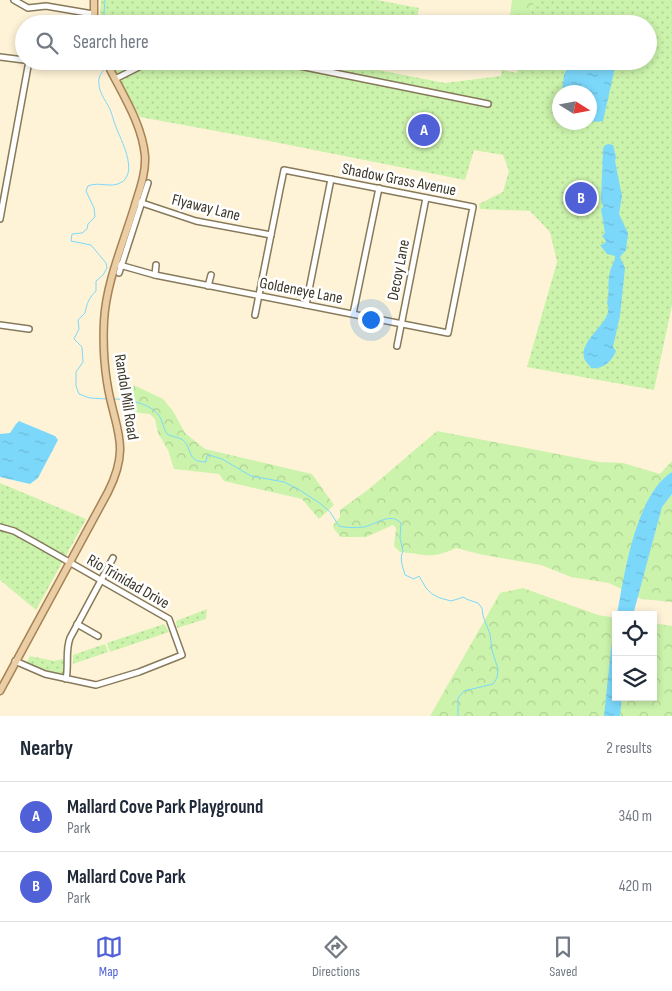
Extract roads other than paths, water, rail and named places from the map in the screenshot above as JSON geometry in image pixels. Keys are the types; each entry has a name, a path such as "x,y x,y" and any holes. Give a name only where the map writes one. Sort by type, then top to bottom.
{"main road":[{"path":"94,0 94,14"},
{"name":"Randol Mill Road","path":"0,690 108,492 119,465 120,443 108,386 104,322 107,294 119,265 139,202 145,167 144,150 138,128 110,70"}],"street":[{"path":"14,0 28,8 46,6 94,14"},
{"path":"0,57 15,59"},
{"path":"0,219 27,70"},
{"path":"115,79 133,70"},
{"path":"320,70 488,104"},
{"name":"Shadow Grass Avenue","path":"271,235 284,170 472,207 448,332"},
{"path":"306,305 331,179"},
{"name":"Randol Mill Road","path":"139,202 148,183"},
{"path":"352,314 378,188"},
{"name":"Decoy Lane","path":"397,346 426,198"},
{"name":"Flyaway Lane","path":"139,202 196,221 271,235"},
{"path":"255,315 271,235"},
{"name":"Randol Mill Road","path":"119,265 120,273"},
{"name":"Goldeneye Lane","path":"119,265 154,276 448,332"},
{"path":"154,276 156,265"},
{"path":"208,286 211,275"},
{"path":"0,324 29,329"},
{"name":"Rio Trinidad Drive","path":"0,527 14,531 169,619 182,655 103,684 66,679"},
{"path":"15,661 36,671 66,679 68,643 113,558"},
{"path":"78,624 98,636"}],"water":[{"path":"566,70 614,70 603,121 597,122 597,85 563,85"},
{"path":"608,144 613,145 616,157 615,161 622,196 619,214 628,233 626,250 620,257 625,268 620,316 613,347 616,351 606,364 599,368 591,368 584,358 584,351 608,310 609,276 615,256 607,254 600,245 606,241 602,236 605,233 601,199 603,150 604,146"},
{"path":"19,421 55,436 58,440 38,478 30,484 0,477 0,434 10,433"},
{"path":"672,472 672,494 662,507 634,611 618,611 623,579 634,537 649,498 660,483"},
{"path":"612,644 612,701 622,701 620,716 604,716"}],"waterway":[{"path":"104,15 105,0"},
{"path":"104,70 100,77 99,88 110,109 127,155 129,171 127,177 118,184 88,186 86,191 94,208 95,217 82,233 72,234 71,241 91,245 106,263 107,268 96,281 96,291 89,301 85,313 78,320 79,329 74,339 82,347 83,362 76,372 76,386 79,394 90,398 107,399"},
{"path":"114,399 134,401 153,410 161,419 167,434 183,440 195,460 206,462 209,455 222,459 251,476 284,482 321,504 330,512 339,526 351,528 364,527 388,519 397,520 401,523 400,538 403,551 401,560 405,575 414,579 419,576 426,588 440,598 451,601 464,597 478,603 482,608 490,634 492,650 498,669 497,678 493,684 464,691 458,698 458,716"}],"place":[{"name":"Mallard Cove Park Playground","path":"424,130"},
{"name":"Mallard Cove Park","path":"581,198"}]}
